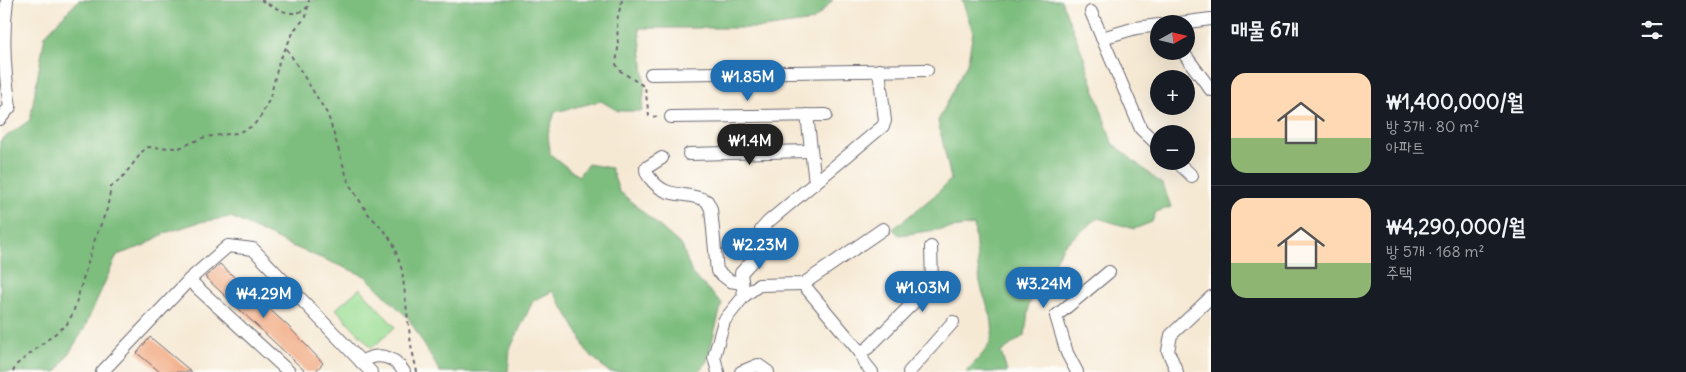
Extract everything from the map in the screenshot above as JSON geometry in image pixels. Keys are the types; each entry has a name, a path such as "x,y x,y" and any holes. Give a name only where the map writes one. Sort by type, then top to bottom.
{"street":[{"path":"0,119 10,107 3,56 3,30 7,0"},
{"path":"1091,12 1141,129 1150,138"},
{"path":"1195,21 1211,19"},
{"path":"1102,38 1150,26"},
{"path":"1189,60 1211,90"},
{"path":"718,372 714,357 724,321 743,290 741,273 762,250 761,230 883,126 885,121 879,70"},
{"path":"651,74 927,70"},
{"path":"807,115 814,183"},
{"path":"671,117 826,115"},
{"path":"689,154 811,151"},
{"path":"662,158 646,168 646,173 656,186 672,194 707,201 711,209 717,271 743,290"},
{"path":"1186,170 1192,176"},
{"path":"743,290 762,284 803,284 883,229"},
{"path":"102,372 189,280 228,246 253,249 371,372"},
{"path":"860,352 868,348 932,284 931,246"},
{"path":"1077,372 1067,353 1056,316 1109,272"},
{"path":"189,280 289,372"},
{"path":"803,284 860,352 864,362 872,372"},
{"path":"1177,372 1168,351 1171,335 1211,296"},
{"path":"909,372 953,322"},
{"path":"361,362 374,356 385,356 396,362 404,372"},
{"path":"741,372 758,365 768,372"}],"path":[{"path":"261,0 272,8 296,14 301,13 307,7"},
{"path":"13,372 16,365 67,324 73,313 95,239 107,209 111,186 122,178 146,147 178,148 205,137 237,133 253,126 261,116 270,98 279,62 295,29 306,17 309,0"},
{"path":"622,0 617,20 618,48 616,64 619,70 644,87 649,116 671,117"},
{"path":"287,48 328,115 349,184 368,215 384,230 393,244 402,270 410,345 417,372"}],"green space":[{"path":"79,0 833,0 813,21 762,28 639,28 645,84 642,111 618,111 601,101 555,112 548,134 550,154 578,176 588,164 611,168 619,191 682,246 692,274 722,303 707,361 698,372 609,372 586,351 579,334 553,291 533,301 510,349 508,372 440,372 409,319 365,276 287,244 231,217 200,222 165,233 143,246 117,255 83,331 57,372 0,372 0,141 30,120 45,35"},
{"path":"962,0 1061,0 1083,55 1112,143 1163,185 1171,207 1156,212 1152,222 1134,229 1098,218 1064,245 1029,304 1025,335 1001,352 1007,372 965,372 987,348 992,332 991,318 980,282 974,225 899,235 893,229 934,196 951,179 938,121 968,61 973,32"},
{"path":"360,288 395,327 372,348 336,309"}],"building":[{"path":"220,264 288,326 323,363 315,372 306,372 205,277"},
{"path":"150,337 192,372 160,372 137,353"}]}
